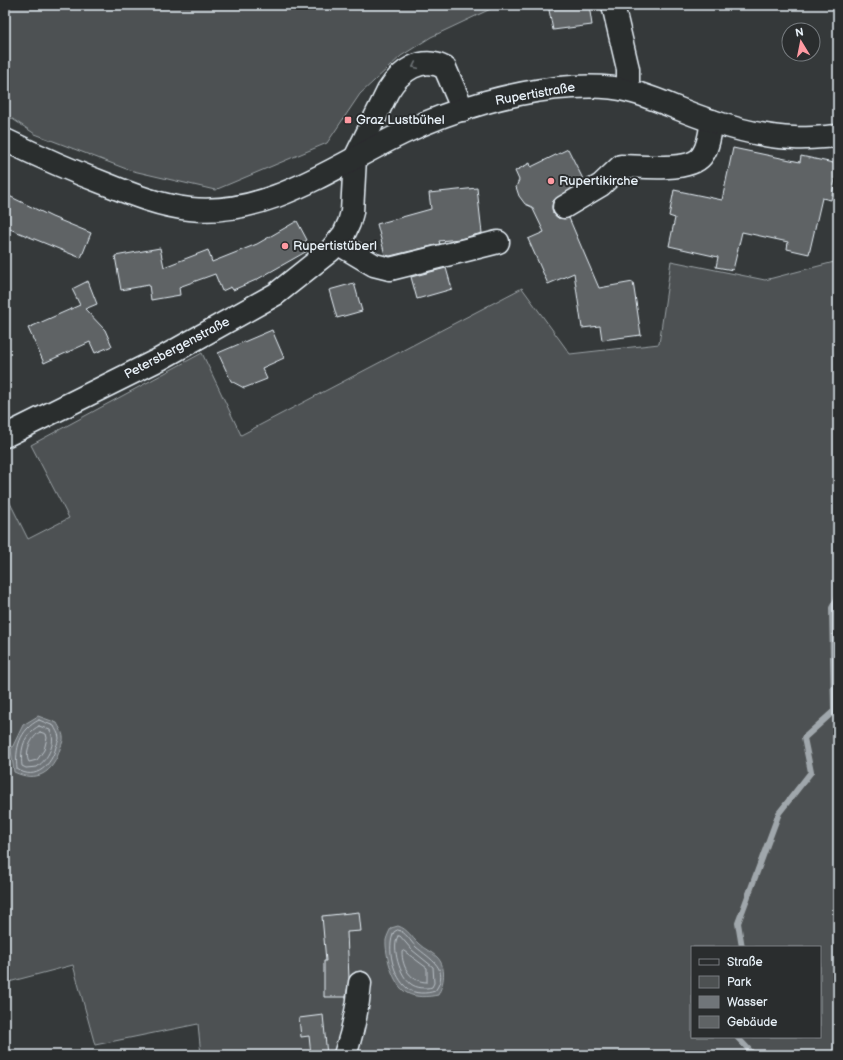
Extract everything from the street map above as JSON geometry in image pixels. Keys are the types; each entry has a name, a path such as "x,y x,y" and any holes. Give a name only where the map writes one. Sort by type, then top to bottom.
{"main road":[{"path":"613,5 628,69 628,90"},
{"path":"355,158 394,82 415,65 425,63 440,65 449,73 463,110"},
{"name":"Rupertistraße","path":"5,140 74,172 149,200 190,209 211,210 242,206 283,194 403,133 463,110 518,95 555,88 587,87 628,90 712,121 760,134 794,138 838,136"},
{"path":"564,207 601,185 621,166 682,167 699,160 707,145 712,121"},
{"name":"Petersbergenstraße","path":"5,436 160,358 276,294 337,243 344,234 352,212 355,158"},
{"path":"337,243 374,266 390,269 498,242"},
{"path":"345,1055 352,1036 358,1009 360,983"}],"green space":[{"path":"5,5 499,5 431,37 401,56 360,94 327,143 215,190 129,170 35,134 5,114"},
{"path":"671,261 765,280 838,261 838,1055 201,1055 198,1024 95,1045 73,965 5,983 5,493 28,539 69,518 31,445 202,353 241,435 522,288 570,354 659,344"}],"water":[{"path":"38,716 57,723 62,734 63,741 57,757 48,770 37,776 22,775 14,772 11,750 23,725"},
{"path":"398,926 407,931 419,944 435,955 440,961 444,976 438,995 426,997 414,996 407,993 398,984 391,969 387,953 386,940 391,928"}],"building":[{"path":"548,5 589,5 592,25 553,30"},
{"path":"733,148 800,162 801,156 838,164 831,200 822,198 809,254 787,249 788,242 742,232 733,270 716,267 718,257 669,246 675,218 669,216 674,190 722,200"},
{"path":"568,149 584,181 553,201 553,213 558,218 569,218 599,288 633,282 641,335 602,340 600,326 582,328 574,273 548,284 528,239 544,232 532,207 525,204 519,196 516,187 519,180 515,171 530,163 531,167"},
{"path":"477,188 482,233 460,239 439,241 440,244 390,256 385,255 377,224 431,209 429,193"},
{"path":"5,194 52,217 91,233 81,258 5,227"},
{"path":"297,221 307,240 304,242 309,250 256,280 233,290 231,287 222,291 215,274 179,287 180,295 151,300 149,285 121,290 115,256 160,248 164,267 208,250 212,262 257,244"},
{"path":"446,268 452,289 417,299 411,277"},
{"path":"88,281 97,304 85,309 105,330 112,346 95,353 90,342 44,363 28,328 80,305 72,289"},
{"path":"354,283 362,311 337,318 329,290"},
{"path":"272,330 284,358 262,368 267,379 244,388 231,381 218,353"},
{"path":"359,912 361,931 347,932 349,979 346,997 324,997 324,961 326,961 322,916"},
{"path":"323,1015 327,1055 311,1055 309,1036 301,1037 299,1018"}],"waterway":[{"path":"742,946 738,923 779,813 811,772 804,738 834,711 832,608 838,597"},
{"path":"738,1038 754,1055"}],"place":[{"name":"Graz Lustbühel","path":"348,120"},
{"name":"Rupertikirche","path":"551,181"},
{"name":"Rupertistüberl","path":"285,246"}]}
